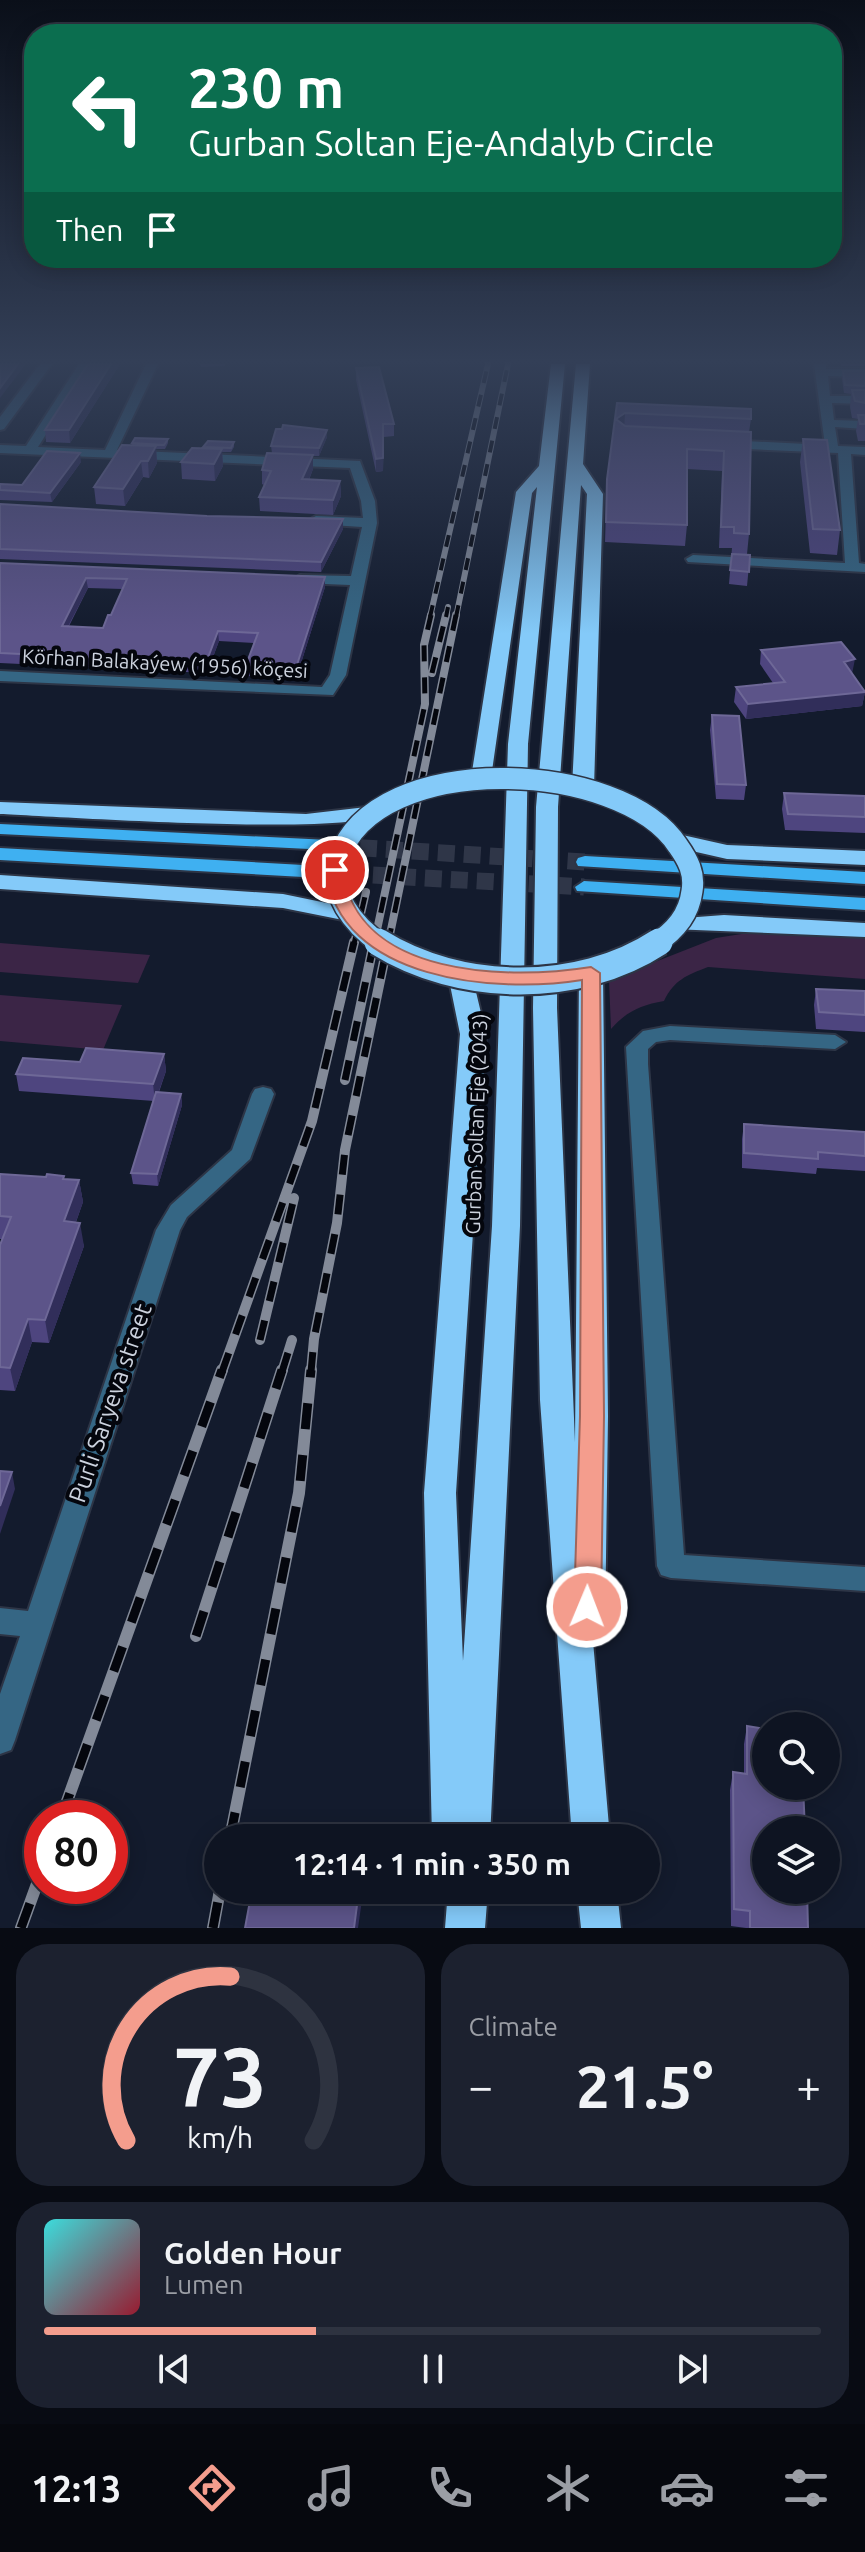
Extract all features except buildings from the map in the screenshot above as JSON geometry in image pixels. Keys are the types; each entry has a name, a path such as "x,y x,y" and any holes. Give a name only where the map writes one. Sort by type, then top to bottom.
{"highway":[{"name":"Gurban Soltan Eje (2043)","path":"472,1824 506,1226 518,744 548,454"},
{"path":"577,454 547,807 545,1008 556,1400 590,1824"},
{"path":"576,466 595,494 583,787"},
{"path":"481,778 524,492 547,467"},
{"path":"481,778 526,778 583,787 621,800 655,821 678,841 693,872 692,898 679,924 653,947 618,964 591,973 549,980 460,975 417,962 381,944 348,914 337,892 335,870 341,849 355,830 375,812 411,794 481,778"},
{"path":"0,808 306,820 375,812"},
{"path":"678,841 727,852 865,858"},
{"path":"0,882 283,901 348,914"},
{"path":"679,924 724,922 865,930"},
{"path":"584,1767 592,1416 591,973"},
{"path":"451,1824 440,1493 473,1034 460,975"},
{"path":"452,1904 453,1928"},
{"path":"465,1928 467,1904"},
{"path":"598,1904 601,1928"}],"main road":[{"path":"0,829 329,845"},
{"path":"0,854 321,872"},
{"path":"585,862 865,878"},
{"path":"584,887 865,904"}],"street":[{"path":"109,454 355,464 368,501 370,523 360,581 282,578"},
{"path":"693,559 858,567 849,492 839,454"},
{"path":"293,519 370,523"},
{"name":"Körhan Balakaýew (1956) köçesi","path":"0,676 327,692 338,675 360,581"},
{"path":"835,1042 670,1033 650,1036 637,1047 671,1566 865,1579"},
{"name":"Purli Saryeva street","path":"0,1740 168,1230 179,1211 242,1154 263,1094"},
{"path":"0,1621 36,1625"}],"shaded area":[{"path":"754,932 865,938 865,979 708,967 682,979 664,1001 635,1010 611,1029 609,980 716,938"},
{"path":"0,943 150,955 138,983 0,972"},
{"path":"0,995 122,1005 103,1050 0,1041"}],"tunnel":[{"path":"334,846 585,862"},
{"path":"321,872 584,887"}],"railway":[{"path":"430,617 467,454"},
{"path":"456,617 490,454"},
{"path":"446,617 448,607"},
{"path":"374,944 425,704 424,645 431,615"},
{"path":"432,673 446,615"},
{"path":"388,944 456,615"},
{"path":"354,944 366,892"},
{"path":"222,1372 312,1121 354,942"},
{"path":"345,1080 374,942"},
{"path":"311,1372 314,1339 337,1223 345,1150 388,942"},
{"path":"260,1340 294,1198"},
{"path":"282,1372 292,1340"},
{"path":"67,1800 222,1370"},
{"path":"196,1636 282,1370"},
{"path":"233,1824 299,1493 311,1370"},
{"path":"21,1928 30,1904"},
{"path":"213,1928 217,1904"}],"route":[{"path":"335,870 337,892 348,914 381,944 417,962 460,975 504,980 549,980 591,973 592,1416 587,1607"}]}
